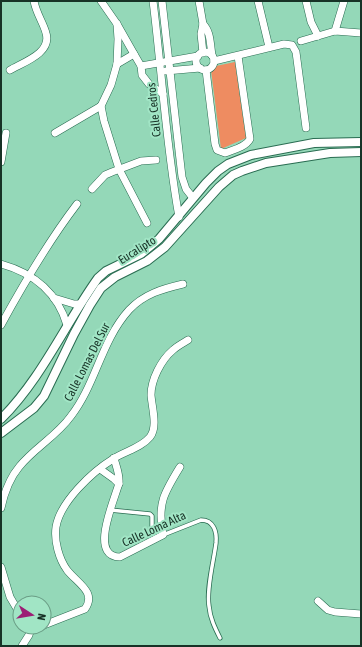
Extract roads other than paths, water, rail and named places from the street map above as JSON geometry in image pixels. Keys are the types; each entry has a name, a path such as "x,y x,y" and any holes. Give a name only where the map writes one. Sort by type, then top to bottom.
{"street":[{"path":"10,70 40,53 46,45 46,32 36,10 34,1"},
{"path":"101,1 117,24 141,66 142,75 163,94"},
{"name":"Calle Cedros","path":"153,1 173,186 179,217"},
{"name":"Calle Cedros","path":"162,1 184,183 188,192 193,198"},
{"path":"199,1 203,24 201,34 201,54 196,62 203,69 216,148 217,150 225,153 248,142 250,136 238,56"},
{"path":"258,1 269,48"},
{"path":"306,1 311,22 318,36"},
{"path":"336,31 344,1"},
{"path":"56,133 101,106 111,85 117,64 117,24"},
{"path":"161,71 210,69 213,65 213,58 209,34 207,28 203,24"},
{"path":"301,41 336,31 361,35"},
{"path":"141,66 206,52 213,58 238,56 289,44 296,52 306,128"},
{"path":"117,64 134,54"},
{"path":"101,106 104,121 120,169 147,223"},
{"path":"1,162 6,133"},
{"name":"Eucalipto","path":"1,419 31,382 98,278 106,271 144,251 159,239 179,217 193,198 228,164 251,155 314,143 361,142"},
{"path":"290,147 290,159"},
{"name":"Eucalipto","path":"1,433 34,408 44,396 77,328 97,293 106,283 147,261 165,247 219,187 233,175 242,170 266,163 337,152 361,152"},
{"path":"92,189 105,175 141,161 156,160"},
{"path":"173,186 184,183"},
{"path":"1,325 29,275 60,226 77,204"},
{"path":"1,264 29,275 42,284 54,298 62,311 67,325"},
{"name":"Calle Lomas Del Sur","path":"1,508 8,486 19,466 63,426 79,405 111,335 121,320 130,309 155,291 183,284"},
{"path":"54,298 74,304 80,304"},
{"path":"52,622 85,609 89,599 86,590 67,570 60,556 57,544 56,528 64,505 72,494 100,469 114,458 142,444 150,436 153,428 151,396 152,386 163,362 168,355 188,340"},
{"name":"Calle Loma Alta","path":"114,458 119,476 104,537 107,551 111,555 120,557 163,535"},
{"path":"163,535 160,514 162,502 168,487 180,467"},
{"path":"100,469 114,478 118,484"},
{"path":"1,567 12,600"},
{"path":"318,601 328,610 361,614"},
{"path":"22,646 30,635"}],"lane":[{"path":"110,510 150,514 152,516 152,529"},
{"name":"Calle Loma Alta","path":"163,535 201,520 206,520 213,526 217,536 208,604 213,624 220,638"}]}
